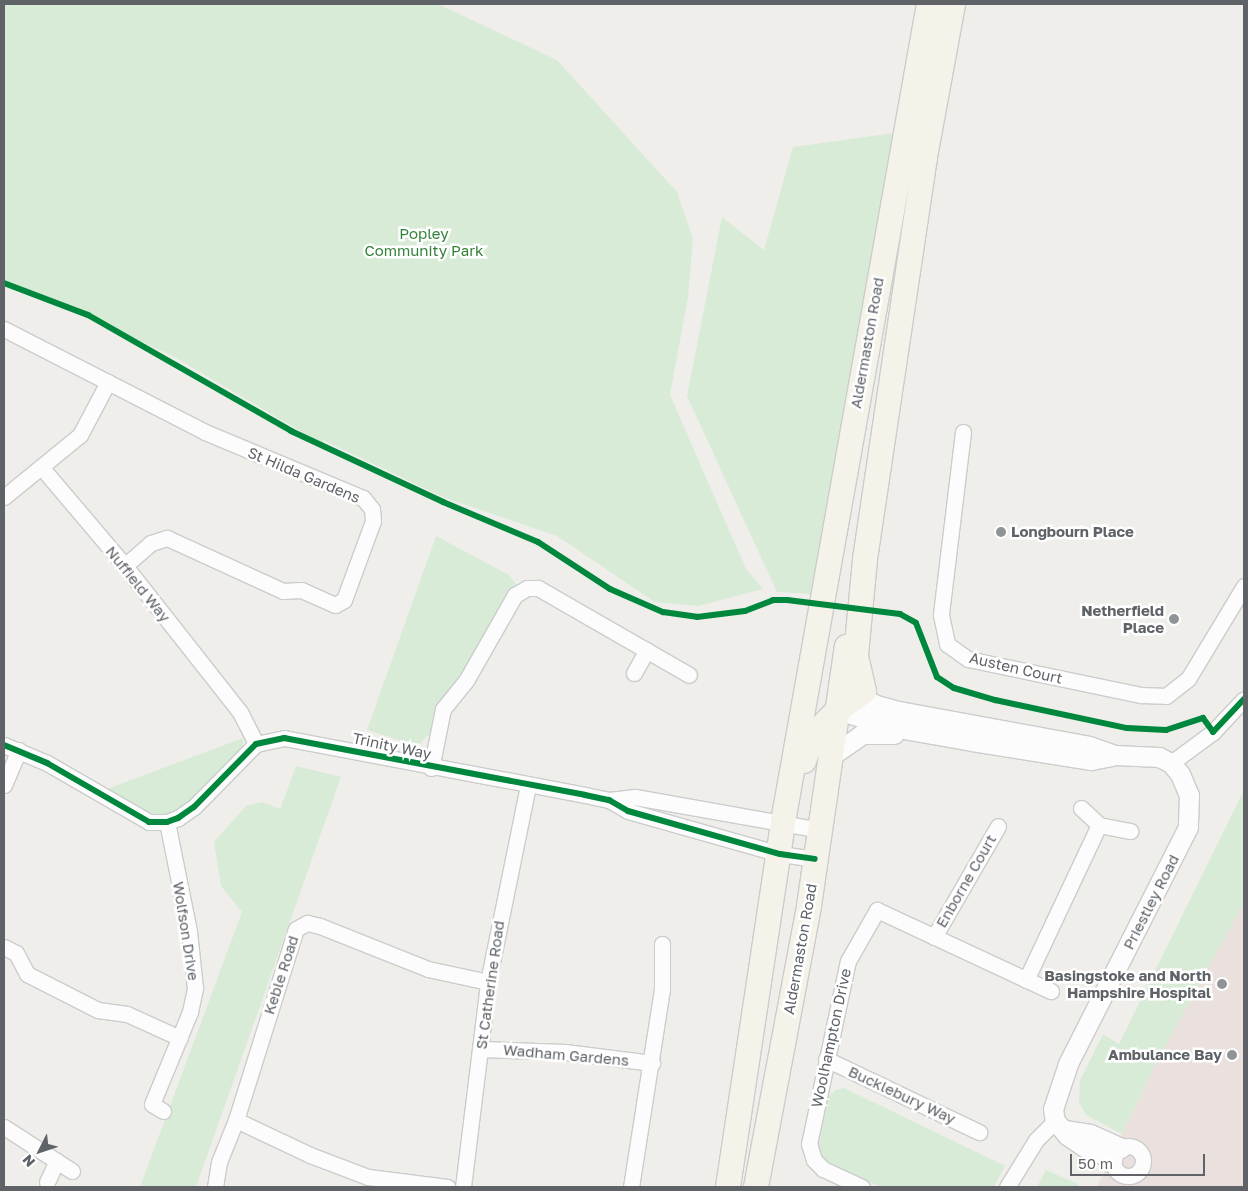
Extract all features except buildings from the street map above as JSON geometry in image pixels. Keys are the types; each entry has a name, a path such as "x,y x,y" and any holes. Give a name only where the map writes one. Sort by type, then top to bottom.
{"main road":[{"name":"Aldermaston Road","path":"728,1187 780,854 783,822 929,4"},
{"name":"Aldermaston Road","path":"783,822 814,734 838,710 864,691 856,655 866,559 925,157 954,4"},
{"name":"Aldermaston Road","path":"756,1187 820,830 845,654 866,559"},
{"path":"808,682 817,695 838,710"}],"street":[{"name":"St Hilda Gardens","path":"4,330 205,432 363,498 372,509 373,521 344,600 335,604 301,590 283,591 168,538 151,543 125,566"},
{"path":"4,497 42,468 80,435 108,382"},
{"name":"Austen Court","path":"963,432 942,615 947,644 968,659 1141,695 1166,696 1188,679 1244,586"},
{"name":"Nuffield Way","path":"42,468 125,566 240,712 256,744"},
{"path":"431,768 443,709 467,679 515,595 527,588 538,588 689,675"},
{"path":"634,673 647,650"},
{"path":"864,691 868,700 876,705 899,711 1089,746 1115,755"},
{"path":"838,710 892,727 972,741 1092,760 1115,755 1159,757 1171,763 1213,732 1244,699"},
{"path":"831,756 848,742 872,732 958,744 972,741"},
{"name":"Trinity Way","path":"256,744 267,740 296,739 431,768 528,786 609,800 634,797 820,830"},
{"path":"4,745 19,750 129,813 149,822 168,822 194,807 256,744"},
{"path":"4,785 19,750"},
{"name":"Priestley Road","path":"1058,1125 1053,1109 1068,1064 1188,827 1189,796 1180,774 1171,763"},
{"name":"St Catherine Road","path":"464,1187 488,982 528,786"},
{"name":"Trinity Way","path":"609,800 628,811 780,854 815,859"},
{"path":"1081,808 1099,825 1130,831"},
{"name":"Wolfson Drive","path":"163,1111 152,1104 180,1038 195,988 189,931 168,822"},
{"path":"1026,980 1099,825"},
{"name":"Enborne Court","path":"934,937 998,826"},
{"name":"Woolhampton Drive","path":"862,1187 822,1169 814,1160 809,1144 848,961 878,910 1052,991"},
{"name":"Keble Road","path":"215,1187 219,1162 236,1120 287,952 296,929 306,923 428,969 488,982"},
{"path":"631,1187 662,990 662,944"},
{"path":"4,946 16,953 27,974 98,1010 127,1014 180,1038"},
{"name":"Wadham Gardens","path":"481,1049 566,1052 652,1063"},
{"name":"Bucklebury Way","path":"826,1059 979,1132"},
{"path":"236,1120 310,1155 368,1177 447,1187"},
{"path":"1007,1187 1036,1140 1058,1125 1090,1134 1117,1153"},
{"path":"4,1127 72,1171"},
{"path":"47,1182 56,1162"}],"shaded area":[{"name":"Basingstoke and North Hampshire Hospital","path":"1244,902 1244,1187 1097,1187 1158,1059"}],"green space":[{"name":"Popley Community Park","path":"4,4 438,4 557,60 677,192 693,239 688,297 670,395 746,569 763,589 698,606 655,602 557,536 443,497 323,440 324,445 171,355 4,280"},
{"path":"894,133 813,594 777,592 687,396 722,217 764,250 793,147"},
{"path":"436,536 509,575 520,589 433,735 427,736 418,746 367,730"},
{"path":"243,738 243,750 175,815 149,815 107,793 107,789"},
{"path":"296,766 341,777 196,1187 140,1187 242,912 221,886 214,842 246,806 262,802 280,809"},
{"path":"1244,790 1244,902 1158,1059 1122,1134 1086,1115 1079,1102 1080,1080 1103,1034 1119,1044"},
{"path":"844,1088 1005,1166 994,1187 880,1187 824,1160 818,1149 828,1097 835,1090"},
{"path":"1046,1170 1076,1183 1079,1187 1037,1187"}],"cycle path":[{"path":"4,283 88,315 291,431 443,502 538,542 610,589 663,612 697,617 745,611 773,600 787,600 900,614 916,623 937,677 954,688 995,700 1127,728 1166,730 1203,718 1213,732 1244,699"},
{"path":"4,745 47,763 149,822 167,822 178,818 194,807 256,744 284,738 609,800 628,811 780,854 815,859"}],"place":[{"name":"Longbourn Place","path":"1001,532"},
{"name":"Netherfield Place","path":"1174,619"},
{"name":"Basingstoke and North Hampshire Hospital","path":"1222,984"},
{"name":"Ambulance Bay","path":"1232,1055"}]}
